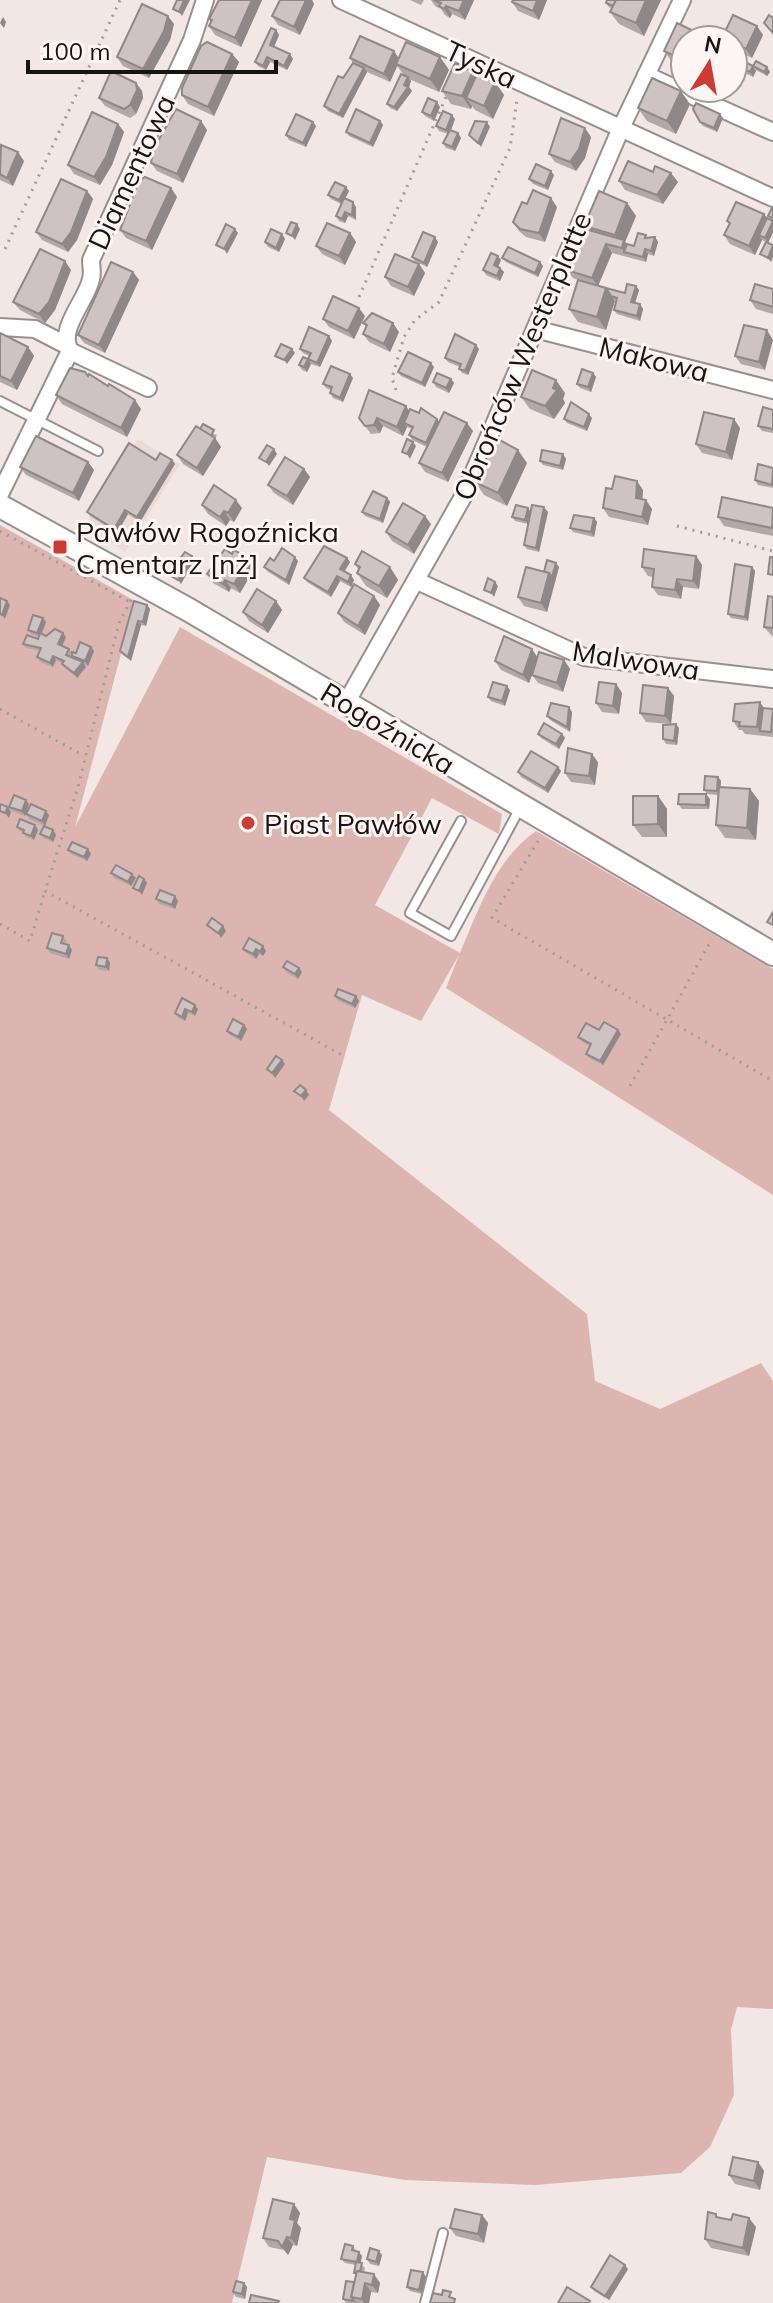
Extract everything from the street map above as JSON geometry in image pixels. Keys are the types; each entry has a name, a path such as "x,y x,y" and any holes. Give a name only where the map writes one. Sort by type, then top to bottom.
{"street":[{"name":"Diamentowa","path":"0,494 68,348 68,330 92,278 91,260 192,40 205,0"},
{"name":"Tyska","path":"341,0 773,198"},
{"name":"Obrońców Westerplatte","path":"346,703 464,495 621,128 682,0"},
{"path":"646,75 773,132"},
{"path":"0,327 35,329 148,388"},
{"name":"Makowa","path":"535,329 773,390"},
{"name":"Rogoźnicka","path":"0,506 142,583 773,954"},
{"name":"Malwowa","path":"417,581 584,657 773,679"}],"lane":[{"path":"0,401 98,451"},
{"path":"461,821 410,913 451,936 521,808"},
{"path":"425,2303 443,2233"}],"path":[{"path":"5,249 120,0"},
{"path":"396,390 392,378 404,337 415,320 439,302 510,148 516,115 515,80"},
{"path":"359,297 451,85"},
{"path":"677,526 773,551"},
{"path":"0,531 130,602"},
{"path":"0,924 30,941 85,756 119,623 142,583"},
{"path":"0,709 85,756"},
{"path":"538,841 492,918 773,1081"},
{"path":"45,891 342,1055"},
{"path":"630,1086 716,932"}],"shaded area":[{"path":"138,439 180,464 125,552 84,526"},
{"path":"0,525 135,601 75,827 180,627 502,814 499,834 432,798 375,905 460,953 499,870 522,842 536,831 773,969 773,1195 446,988 459,955 421,1021 362,995 329,1110 587,1314 595,1381 660,1409 761,1363 773,1381 773,2009 737,2007 731,2030 734,2095 710,2147 681,2173 535,2185 405,2180 267,2157 232,2303 0,2303"}],"building":[{"path":"177,0 184,0 179,12 173,9"},
{"path":"219,0 252,0 235,38 209,26 212,20 209,19"},
{"path":"280,0 306,0 294,27 272,16"},
{"path":"434,0 464,0 459,11 446,6 444,9 439,6 441,3"},
{"path":"513,0 537,0 533,11"},
{"path":"616,0 646,0 636,23 610,12"},
{"path":"142,4 168,16 164,31 143,69 117,57"},
{"path":"733,15 757,26 749,43 749,24 729,24"},
{"path":"769,15 773,18 773,33 764,23"},
{"path":"271,28 276,30 270,45 290,54 284,66 267,57 263,66 255,62"},
{"path":"360,36 394,51 384,74 350,58"},
{"path":"207,42 232,54 208,107 182,95 182,88 201,46"},
{"path":"406,42 440,57 430,79 396,64"},
{"path":"756,61 767,67 764,72 753,66"},
{"path":"353,63 364,68 339,114 324,106 338,76 343,78"},
{"path":"455,63 473,71 462,96 442,91"},
{"path":"111,71 136,83 137,90 130,105 124,109 99,98"},
{"path":"401,74 408,77 404,85 408,87 394,107 387,104"},
{"path":"477,74 495,82 484,106 466,98"},
{"path":"652,78 669,86 669,104 675,104 667,121 638,108"},
{"path":"428,98 437,102 431,116 422,112"},
{"path":"698,104 720,114 714,128 700,122 693,109"},
{"path":"176,109 201,121 177,174 151,163 154,148"},
{"path":"356,109 380,121 370,143 346,132"},
{"path":"443,111 452,115 446,130 436,126"},
{"path":"92,112 118,124 106,157 94,177 68,165"},
{"path":"296,114 313,122 303,143 286,135"},
{"path":"561,118 585,128 579,149 570,162 549,154"},
{"path":"475,121 487,122 478,143 469,135"},
{"path":"450,130 458,133 452,147 443,143"},
{"path":"1,145 18,152 7,178 0,174"},
{"path":"628,161 653,172 655,166 671,173 657,195 619,181"},
{"path":"536,164 551,171 545,186 529,179"},
{"path":"145,177 171,188 146,241 120,230 139,181"},
{"path":"61,179 87,191 71,232 62,244 36,232"},
{"path":"335,182 346,187 339,200 328,195"},
{"path":"533,190 551,198 539,233 520,229 513,222 522,202 527,204"},
{"path":"599,191 627,203 615,235 584,226"},
{"path":"344,198 353,202 352,215 345,212 342,219 336,216"},
{"path":"736,202 764,214 749,246 724,235"},
{"path":"767,218 773,221 765,238 759,235"},
{"path":"291,222 297,224 292,236 286,233"},
{"path":"327,223 350,233 339,256 316,246"},
{"path":"226,224 235,229 224,249 216,245"},
{"path":"271,229 282,234 276,248 265,242"},
{"path":"585,229 624,240 622,248 606,244 592,278 567,270"},
{"path":"423,232 435,237 424,263 412,257"},
{"path":"638,233 646,235 645,238 655,237 651,251 645,249 643,257 624,252 627,244 634,246"},
{"path":"766,242 773,245 768,258 760,254"},
{"path":"508,247 540,262 535,273 502,258"},
{"path":"40,249 65,261 49,302 39,314 13,302"},
{"path":"491,253 498,256 494,265 500,268 497,276 483,270"},
{"path":"395,254 419,264 408,287 385,277"},
{"path":"111,262 133,272 99,345 78,335"},
{"path":"578,280 606,288 597,317 569,309"},
{"path":"627,284 636,286 631,302 640,304 637,316 614,310 617,298 611,296 606,288 625,293"},
{"path":"755,284 773,289 773,307 750,300"},
{"path":"333,296 359,308 348,331 323,319"},
{"path":"372,313 393,323 384,344 363,334 367,325 363,323"},
{"path":"744,325 767,330 759,362 735,356"},
{"path":"309,327 329,336 317,363 308,359 311,353 300,349"},
{"path":"0,333 28,347 11,381 0,376"},
{"path":"455,334 476,345 465,371 459,369 461,364 445,358"},
{"path":"281,344 292,349 284,360 275,356"},
{"path":"408,352 431,363 422,383 398,372"},
{"path":"303,357 308,359 304,367 299,365"},
{"path":"331,366 350,374 340,398 330,393 332,387 323,384"},
{"path":"70,368 85,372 135,400 121,428 56,395"},
{"path":"582,369 593,373 588,387 577,384"},
{"path":"532,370 556,380 553,388 557,390 545,406 521,397"},
{"path":"437,373 451,379 446,388 433,382"},
{"path":"369,390 406,406 397,427 377,418 374,425 365,426 359,418"},
{"path":"571,402 589,414 584,427 564,419"},
{"path":"763,407 773,410 773,429 758,426"},
{"path":"421,408 437,419 426,443 409,435 413,427 404,423 410,409 419,413"},
{"path":"444,412 467,423 442,473 419,463"},
{"path":"704,412 734,419 726,452 696,444"},
{"path":"203,424 214,430 211,436 200,429"},
{"path":"196,426 215,438 197,468 177,455"},
{"path":"36,436 88,462 73,493 20,467"},
{"path":"496,438 518,450 498,493 475,482"},
{"path":"407,439 413,442 407,454 402,452"},
{"path":"129,443 156,460 160,453 172,460 137,517 125,510 114,529 87,512"},
{"path":"267,445 274,449 266,462 259,458"},
{"path":"542,450 563,454 560,466 540,461"},
{"path":"285,457 304,469 287,496 268,485"},
{"path":"758,464 773,468 772,485 755,480"},
{"path":"615,476 637,481 636,498 646,500 642,517 603,508 606,488 612,489"},
{"path":"214,485 236,500 228,513 224,511 220,517 202,505"},
{"path":"373,491 387,498 380,519 362,512"},
{"path":"722,497 773,508 772,528 718,517"},
{"path":"403,503 425,516 408,545 386,532"},
{"path":"516,505 528,508 525,520 512,517"},
{"path":"532,505 544,507 536,548 524,545"},
{"path":"574,515 594,518 591,532 570,528"},
{"path":"324,546 347,558 340,569 351,575 348,582 337,576 328,592 304,578"},
{"path":"282,548 295,557 286,580 264,567 270,558 274,561"},
{"path":"225,549 232,554 234,550 249,559 234,584 225,580 223,584 207,574"},
{"path":"644,549 696,556 693,581 677,579 675,590 652,587 654,569 642,567"},
{"path":"362,551 390,567 379,586 357,573 360,567 355,564"},
{"path":"185,552 192,556 178,580 168,574"},
{"path":"770,557 773,557 773,575 768,574"},
{"path":"547,560 556,563 552,577 544,572"},
{"path":"735,564 752,567 745,617 728,614"},
{"path":"526,567 549,573 541,603 518,597"},
{"path":"488,578 495,582 491,593 484,590"},
{"path":"354,584 374,596 358,626 338,613"},
{"path":"257,589 276,601 262,625 243,612"},
{"path":"768,596 773,597 773,628 764,627"},
{"path":"0,598 7,601 2,615 0,614"},
{"path":"134,601 147,605 143,622 138,621 128,657 120,651"},
{"path":"33,615 43,618 37,633 28,630"},
{"path":"55,629 63,633 58,644 69,649 66,655 83,662 74,673 62,664 64,661 53,656 50,663 37,657 41,648 23,644 27,635 38,639 40,633 46,636"},
{"path":"504,636 532,649 523,675 495,661"},
{"path":"80,642 91,647 85,661 72,656"},
{"path":"539,652 564,660 557,683 532,675"},
{"path":"493,682 507,686 502,701 488,697"},
{"path":"599,682 616,684 613,706 596,703"},
{"path":"643,685 668,688 665,716 640,713"},
{"path":"760,702 757,727 739,726 740,722 733,721 735,704"},
{"path":"551,703 569,707 567,727 547,716"},
{"path":"763,708 773,709 771,732 760,731"},
{"path":"544,723 562,734 556,744 538,734"},
{"path":"676,724 674,741 663,739 663,725"},
{"path":"568,748 592,754 589,776 565,773"},
{"path":"531,751 558,767 545,788 518,772"},
{"path":"705,776 718,777 717,791 704,790"},
{"path":"719,787 750,789 747,828 716,825"},
{"path":"679,794 706,794 706,805 678,804"},
{"path":"14,795 26,800 22,811 9,807"},
{"path":"633,796 658,796 658,824 633,825"},
{"path":"0,804 8,807 5,813 0,811"},
{"path":"31,804 46,811 42,821 26,814"},
{"path":"20,819 35,825 31,836 17,827"},
{"path":"44,826 53,830 50,838 40,834"},
{"path":"72,842 88,849 84,857 68,850"},
{"path":"116,865 132,874 128,882 111,873"},
{"path":"139,876 144,879 139,891 133,888"},
{"path":"160,890 175,896 172,905 156,899"},
{"path":"212,918 223,926 218,933 207,925"},
{"path":"52,933 63,936 61,943 69,945 66,954 47,948"},
{"path":"249,938 263,946 260,952 256,949 253,954 243,949"},
{"path":"98,957 107,958 106,967 96,965"},
{"path":"287,961 299,968 295,974 283,967"},
{"path":"338,989 356,996 352,1004 335,996"},
{"path":"182,998 195,1005 192,1012 185,1009 182,1017 175,1013"},
{"path":"233,1019 244,1025 238,1037 227,1031"},
{"path":"604,1022 618,1030 600,1061 586,1054 591,1044 578,1037 586,1023 599,1030"},
{"path":"276,1056 282,1060 272,1073 267,1069"},
{"path":"300,1085 306,1090 301,1096 294,1091"},
{"path":"733,2157 758,2162 754,2181 729,2175"},
{"path":"273,2199 294,2204 290,2219 295,2220 291,2238 287,2237 282,2247 278,2241 263,2238"},
{"path":"455,2209 482,2215 478,2234 450,2228"},
{"path":"708,2212 731,2220 733,2214 749,2218 743,2248 705,2239"},
{"path":"345,2244 359,2252 357,2262 341,2259"},
{"path":"370,2248 379,2251 376,2262 367,2259"},
{"path":"610,2255 625,2265 605,2296 591,2287"},
{"path":"356,2262 362,2263 360,2271 354,2273"},
{"path":"411,2270 423,2272 419,2290 407,2287"},
{"path":"357,2271 374,2274 372,2285 365,2283 362,2299 351,2297"},
{"path":"236,2281 244,2283 242,2294 233,2292"},
{"path":"346,2281 354,2282 351,2297 354,2301 343,2299"},
{"path":"567,2287 590,2301 589,2303 558,2303"},
{"path":"443,2290 451,2292 449,2297 455,2299 454,2303 430,2303 433,2293 442,2295"},
{"path":"251,2295 279,2301 249,2303"}],"place":[{"name":"Pawłów Rogoźnicka Cmentarz [nż]","path":"60,547"},
{"name":"Piast Pawłów","path":"248,823"}]}
